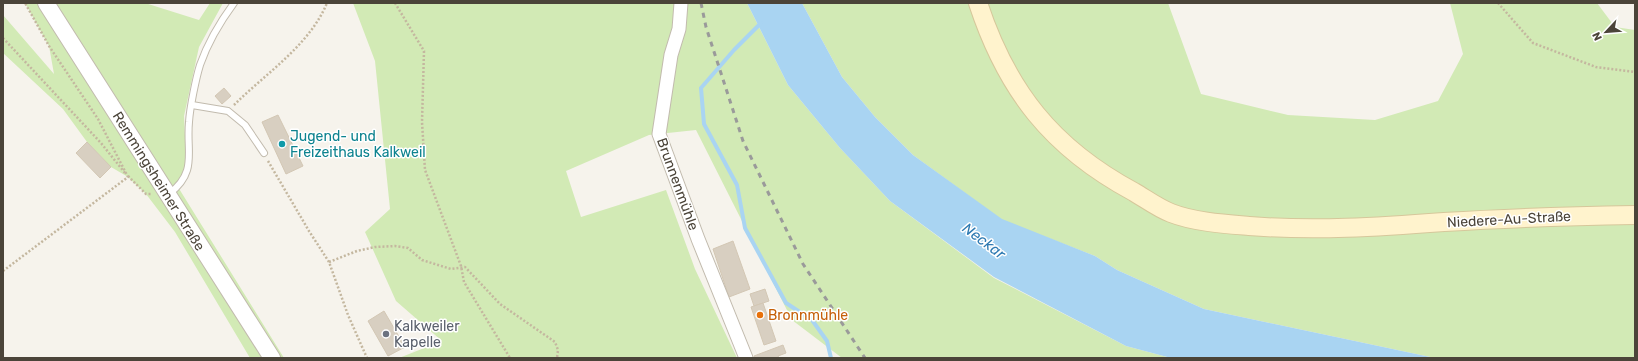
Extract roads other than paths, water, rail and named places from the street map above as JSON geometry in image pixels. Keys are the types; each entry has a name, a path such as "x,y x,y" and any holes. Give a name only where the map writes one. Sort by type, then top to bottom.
{"main road":[{"name":"Niedere-Au-Straße","path":"978,3 986,28 999,57 1034,112 1072,151 1110,180 1171,213 1221,224 1305,230 1537,217 1635,215"}],"street":[{"name":"Remmingsheimer Straße","path":"46,3 272,358"},
{"name":"Brunnenmühle","path":"681,3 679,29 671,55 659,134 698,239 746,358"}],"lane":[{"path":"168,195 178,187 187,175 190,146 189,122 200,65 216,28 234,3"},
{"path":"192,105 228,111 246,125 264,153"}],"water":[{"name":"Neckar","path":"747,3 802,3 842,77 875,117 913,155 1002,219 1095,256 1117,270 1204,309 1435,358 1171,358 1126,346 994,277 890,201 840,148 788,85"}],"waterway":[{"path":"761,23 734,50 701,88 704,124 737,185 745,228 786,303 812,320 827,341 831,358"}],"railway":[{"path":"701,3 706,27 743,141 803,264 865,358"}],"place":[{"name":"Jugend- und Freizeithaus Kalkweil","path":"282,144"},
{"name":"Bronnmühle","path":"760,315"},
{"name":"Kalkweiler Kapelle","path":"386,334"}]}
